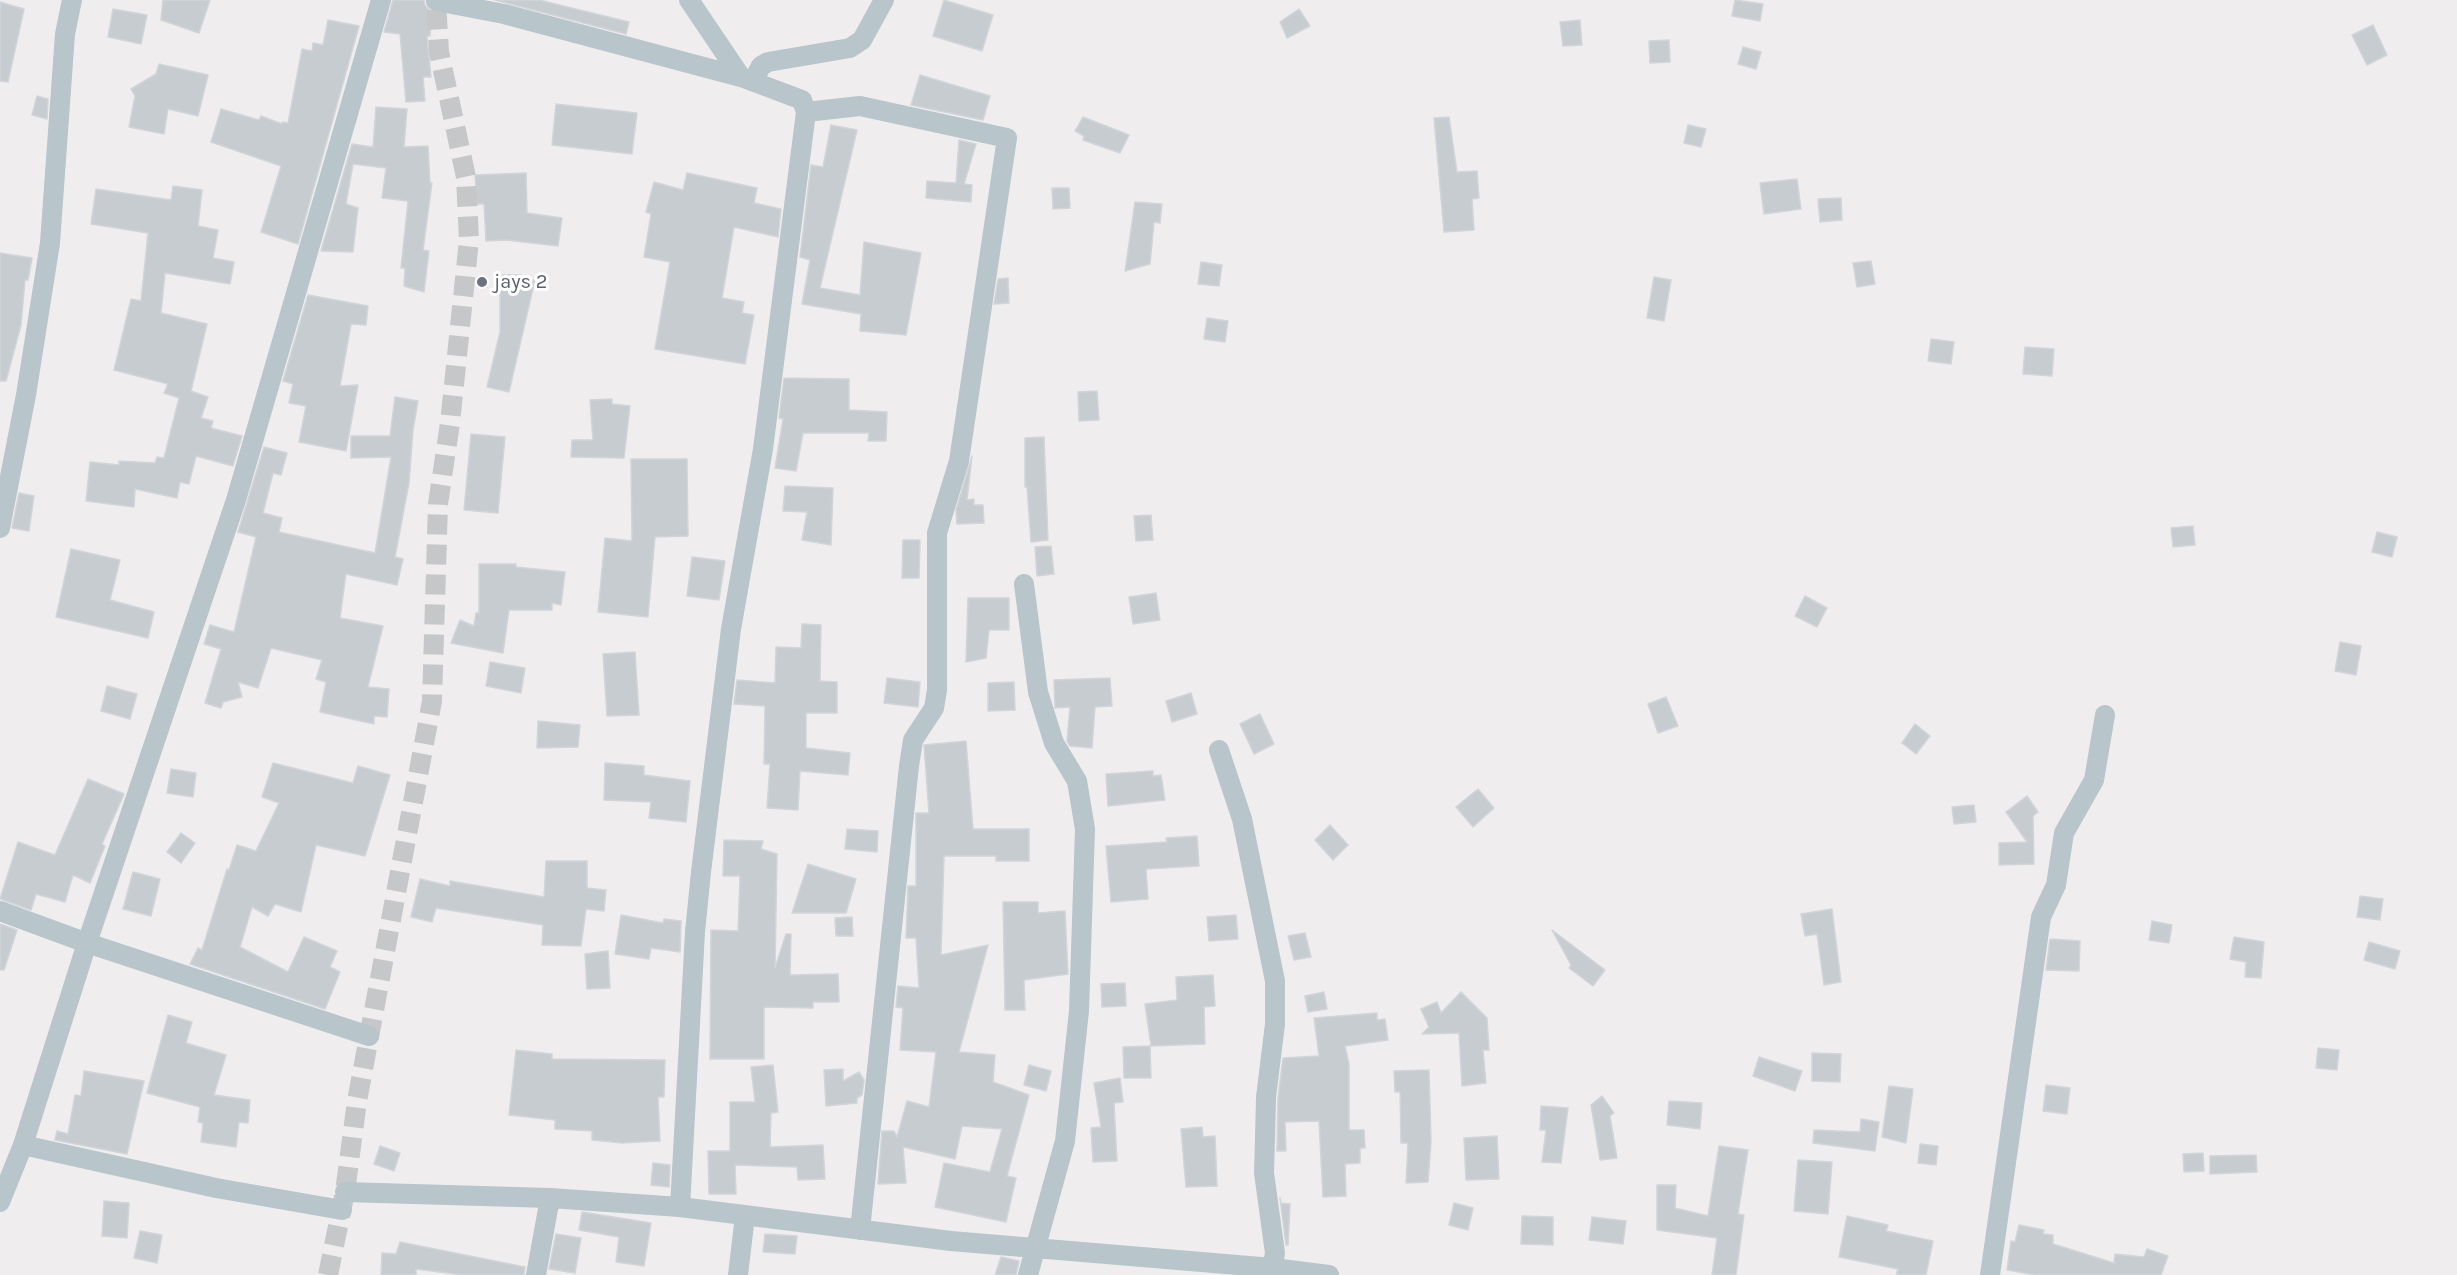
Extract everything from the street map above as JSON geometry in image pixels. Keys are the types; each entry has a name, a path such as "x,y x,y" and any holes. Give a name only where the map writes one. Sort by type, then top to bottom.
{"street":[{"path":"0,528 47,266 65,34 72,0"},
{"path":"0,1202 23,1145 87,943 236,500 381,0"},
{"path":"689,0 747,79"},
{"path":"747,79 768,62 850,48 862,40 884,0"},
{"path":"436,1 504,14 747,79 802,100 806,112 763,449 731,629 701,872 695,932 680,1207"},
{"path":"806,112 860,106 1007,138 959,461 938,533 937,690 934,708 913,740 909,766 860,1230"},
{"path":"1024,584 1038,692 1054,743 1077,781 1085,829 1079,1011 1065,1141 1028,1275"},
{"path":"1990,1275 2041,917 2056,885 2064,833 2094,780 2105,714"},
{"path":"1219,750 1242,819 1275,981 1275,1024 1266,1097 1264,1173 1275,1253 1272,1271"},
{"path":"0,910 87,943 369,1036"},
{"path":"23,1145 216,1188 343,1201 550,1198 680,1207 860,1230 1329,1275"},
{"path":"536,1275 550,1198"},
{"path":"738,1275 745,1216"}],"building":[{"path":"163,0 210,0 199,33 161,20"},
{"path":"393,0 424,0 431,12 430,36 427,36 431,77 423,77 425,101 406,102 400,34 384,32"},
{"path":"495,0 539,0 629,22 626,34"},
{"path":"944,0 993,15 982,51 933,36"},
{"path":"1735,0 1763,4 1760,21 1732,16"},
{"path":"0,2 24,9 8,82 0,81"},
{"path":"113,9 147,15 141,44 108,37"},
{"path":"1299,9 1310,26 1287,38 1280,22"},
{"path":"328,20 359,26 298,244 261,232 281,166 211,142 221,109 259,120 261,116 282,124 282,122 288,123 302,49 312,51 313,43 323,45"},
{"path":"1580,20 1582,45 1563,46 1560,22"},
{"path":"2373,25 2387,55 2367,65 2352,35"},
{"path":"1669,40 1670,62 1650,63 1649,41"},
{"path":"1743,47 1761,52 1756,69 1738,64"},
{"path":"159,64 208,75 198,116 168,109 164,134 129,127 135,96 131,89 156,74"},
{"path":"920,75 990,96 983,120 911,105"},
{"path":"37,96 48,99 47,119 32,115"},
{"path":"556,104 637,113 632,154 552,145"},
{"path":"376,107 407,109 404,147 428,146 430,183 432,183 423,250 429,251 424,292 404,286 405,268 401,268 408,201 382,198 386,168 353,164 346,204 358,208 353,252 321,251 352,144 373,147"},
{"path":"1083,117 1129,135 1120,153 1083,140 1084,136 1075,131"},
{"path":"1449,117 1457,172 1477,171 1479,198 1472,199 1474,230 1444,232 1434,118"},
{"path":"831,125 857,130 820,288 860,295 864,242 921,253 906,335 860,331 861,314 802,304 810,260 800,257 811,165 823,167"},
{"path":"1688,125 1706,129 1701,147 1684,143"},
{"path":"959,140 976,144 964,184 972,185 971,202 926,198 927,181 956,183"},
{"path":"526,173 527,213 562,218 558,246 506,240 486,241 484,204 477,204 475,175"},
{"path":"687,173 757,188 754,203 781,209 778,237 734,227 722,298 744,302 742,313 754,315 745,364 655,349 670,262 644,257 651,214 646,212 654,182 683,190"},
{"path":"1797,179 1801,209 1764,214 1760,183"},
{"path":"173,186 202,190 198,226 218,230 213,258 234,262 230,284 165,273 161,313 207,324 191,391 208,397 201,418 213,421 211,428 242,436 233,466 196,456 189,484 180,482 177,498 135,489 134,507 86,501 90,462 119,465 119,461 155,463 157,457 164,458 179,398 164,393 168,384 114,370 131,299 141,301 148,233 91,224 96,189 171,200"},
{"path":"1052,188 1069,188 1070,208 1053,209"},
{"path":"1841,198 1842,220 1820,222 1818,199"},
{"path":"1135,202 1162,204 1160,223 1154,222 1150,264 1125,271"},
{"path":"0,253 32,258 28,280 25,280 21,325 6,381 0,381"},
{"path":"1871,261 1875,284 1857,287 1853,263"},
{"path":"1201,262 1222,265 1219,286 1198,284"},
{"path":"500,275 521,275 521,280 535,280 509,392 487,387 500,332"},
{"path":"1654,277 1671,280 1664,321 1647,318"},
{"path":"1008,278 1009,303 994,304 998,279"},
{"path":"308,295 368,306 366,325 351,324 340,386 358,385 346,451 299,442 306,406 289,403 293,384 283,381"},
{"path":"1207,318 1228,321 1225,342 1204,339"},
{"path":"1931,339 1954,342 1951,364 1928,361"},
{"path":"2025,347 2054,349 2052,376 2023,374"},
{"path":"784,378 849,379 849,410 887,412 886,441 868,441 869,433 803,433 796,471 775,468 783,419 779,418"},
{"path":"1097,391 1099,420 1079,421 1078,392"},
{"path":"395,397 418,401 413,430 409,483 395,557 403,559 397,585 346,574 340,618 383,626 368,687 389,689 387,717 374,716 374,724 320,712 326,682 316,679 322,660 271,648 258,688 238,682 242,697 223,702 221,708 205,703 221,649 204,644 210,625 234,632 256,537 238,532 264,447 287,453 281,475 273,473 263,513 282,518 279,532 375,553 391,457 351,458 351,436 390,436"},
{"path":"612,399 612,404 630,406 624,458 571,457 572,440 593,440 590,400"},
{"path":"471,434 505,437 498,513 464,510"},
{"path":"1044,437 1048,540 1031,542 1027,487 1025,487 1025,438"},
{"path":"972,456 967,500 974,499 974,505 983,505 984,523 957,524 956,510"},
{"path":"631,459 687,459 688,536 655,537 648,617 598,612 605,538 632,541"},
{"path":"785,486 833,488 831,545 802,540 807,512 783,511"},
{"path":"19,493 34,496 29,531 12,528"},
{"path":"1151,515 1153,540 1136,541 1134,516"},
{"path":"2193,526 2195,545 2173,547 2171,528"},
{"path":"2377,532 2397,537 2392,557 2372,552"},
{"path":"903,540 920,540 919,578 902,578"},
{"path":"1051,546 1054,574 1037,576 1035,547"},
{"path":"71,549 120,560 110,600 154,612 148,638 56,617"},
{"path":"692,557 725,561 719,600 687,596"},
{"path":"479,564 516,564 516,567 565,572 561,605 552,603 552,610 509,610 503,653 451,643 460,620 474,626 476,613 479,613"},
{"path":"1156,593 1160,620 1133,624 1129,597"},
{"path":"1805,596 1827,608 1817,627 1795,616"},
{"path":"968,598 1009,598 1009,630 989,630 986,658 966,662"},
{"path":"802,624 821,625 820,681 837,682 837,713 806,713 806,748 850,753 848,775 800,771 798,810 767,808 770,764 764,764 765,706 734,704 737,680 775,683 776,647 801,648"},
{"path":"2340,642 2361,646 2356,675 2335,671"},
{"path":"635,652 639,715 607,716 603,654"},
{"path":"490,662 525,668 521,693 486,686"},
{"path":"887,678 920,682 918,707 884,703"},
{"path":"1110,678 1112,706 1095,707 1092,748 1070,746 1067,741 1070,707 1055,708 1054,680"},
{"path":"1014,682 1015,710 988,711 988,683"},
{"path":"107,686 137,694 130,719 101,711"},
{"path":"1191,693 1197,714 1172,722 1166,701"},
{"path":"1666,697 1678,726 1658,733 1648,704"},
{"path":"1260,714 1274,744 1254,754 1240,724"},
{"path":"538,721 580,725 578,747 537,748"},
{"path":"1915,724 1930,736 1916,754 1902,743"},
{"path":"966,741 973,829 1029,829 1029,861 996,861 996,856 944,856 941,955 988,945 959,1052 995,1055 993,1082 1029,1095 1007,1176 1016,1178 1006,1222 935,1207 944,1163 990,1172 1002,1129 962,1126 955,1159 903,1147 906,1183 878,1184 882,1131 894,1131 897,1137 907,1101 929,1107 936,1052 900,1050 903,1008 896,1007 898,986 919,988 916,938 906,938 908,886 916,886 916,813 929,813 924,745"},
{"path":"273,763 353,783 358,766 390,775 365,856 316,845 301,912 275,904 268,916 252,907 240,947 288,972 304,937 337,951 330,967 340,972 325,1009 190,964 198,948 202,950 227,869 229,870 237,845 256,851 279,803 262,797"},
{"path":"605,763 644,766 644,775 690,781 686,822 649,818 651,802 604,800"},
{"path":"171,769 196,773 193,797 167,793"},
{"path":"1153,771 1153,776 1161,775 1165,800 1108,806 1106,774"},
{"path":"88,779 124,794 102,844 105,846 90,883 73,875 65,902 36,894 31,910 0,899 18,842 55,855"},
{"path":"1478,789 1494,808 1473,827 1456,807"},
{"path":"2027,796 2038,812 2033,816 2034,864 1999,865 1999,843 2027,842 2006,812"},
{"path":"1974,805 1976,822 1954,824 1952,807"},
{"path":"1330,825 1348,845 1333,860 1315,840"},
{"path":"847,829 878,831 877,852 845,849"},
{"path":"181,833 195,843 181,863 167,852"},
{"path":"1197,836 1199,866 1146,869 1148,899 1111,902 1106,846 1167,842 1166,838"},
{"path":"724,840 763,841 761,849 777,854 775,968 786,934 791,934 790,975 838,974 839,1002 813,1002 813,1008 764,1007 764,1059 710,1059 711,930 738,931 740,876 723,876"},
{"path":"546,861 587,861 587,888 606,890 604,911 586,909 581,946 542,945 543,925 436,908 432,922 411,917 420,879 450,886 450,881 544,897"},
{"path":"808,864 856,879 846,913 792,913"},
{"path":"133,872 160,879 151,916 123,909"},
{"path":"2360,896 2383,899 2380,920 2357,917"},
{"path":"1003,902 1038,902 1038,913 1065,911 1068,974 1024,980 1025,1010 1005,1010"},
{"path":"1832,909 1841,982 1824,985 1817,934 1805,936 1801,914"},
{"path":"621,915 663,923 664,919 681,921 680,952 651,948 649,959 615,954"},
{"path":"1236,915 1238,939 1209,941 1207,917"},
{"path":"852,917 853,936 836,936 835,918"},
{"path":"2152,921 2172,925 2169,943 2149,940"},
{"path":"0,924 17,930 4,970 0,970"},
{"path":"1552,930 1605,970 1593,986 1569,968 1571,965"},
{"path":"1305,933 1311,957 1294,960 1288,936"},
{"path":"2234,937 2264,942 2261,978 2245,977 2246,962 2230,959"},
{"path":"2050,939 2080,941 2079,971 2046,970"},
{"path":"2369,942 2400,951 2395,969 2364,960"},
{"path":"608,951 610,988 587,989 585,954"},
{"path":"1213,975 1215,1006 1204,1007 1205,1044 1151,1046 1145,1004 1177,1000 1176,977"},
{"path":"1125,983 1126,1006 1102,1007 1101,984"},
{"path":"1324,992 1327,1009 1308,1012 1305,996"},
{"path":"1461,992 1487,1018 1489,1050 1483,1050 1486,1083 1462,1086 1459,1033 1422,1034 1429,1027 1421,1009 1437,1002 1441,1013"},
{"path":"1377,1013 1377,1020 1385,1019 1388,1040 1345,1046 1349,1064 1349,1130 1364,1130 1365,1148 1360,1148 1360,1163 1345,1164 1346,1196 1323,1197 1319,1121 1285,1122 1286,1151 1277,1151 1278,1098 1283,1058 1319,1056 1314,1018"},
{"path":"168,1015 192,1022 186,1043 226,1055 214,1095 250,1100 248,1123 239,1122 236,1147 201,1142 203,1123 198,1122 200,1107 147,1093"},
{"path":"1150,1046 1151,1078 1124,1078 1123,1047"},
{"path":"2318,1048 2339,1050 2337,1070 2316,1068"},
{"path":"516,1050 552,1054 552,1059 665,1060 664,1097 658,1097 660,1141 622,1143 592,1140 592,1131 555,1129 555,1120 509,1115"},
{"path":"1812,1053 1841,1054 1840,1082 1812,1081"},
{"path":"1759,1057 1802,1071 1795,1091 1753,1076"},
{"path":"773,1065 778,1112 771,1113 770,1147 823,1145 825,1179 798,1180 797,1167 735,1165 736,1194 709,1194 708,1151 730,1151 730,1102 755,1102 751,1067"},
{"path":"1029,1065 1051,1071 1046,1091 1024,1085"},
{"path":"843,1069 843,1081 859,1072 864,1080 862,1095 857,1098 857,1103 826,1106 824,1070"},
{"path":"1429,1070 1431,1142 1428,1182 1406,1183 1408,1143 1401,1143 1400,1092 1395,1092 1394,1071"},
{"path":"84,1071 144,1081 127,1154 55,1140 57,1131 68,1134 75,1095 81,1096"},
{"path":"1120,1078 1123,1102 1114,1103 1117,1161 1093,1162 1091,1128 1101,1127 1094,1083"},
{"path":"2046,1085 2070,1088 2067,1114 2043,1111"},
{"path":"1889,1086 1913,1089 1906,1143 1882,1137"},
{"path":"1602,1096 1614,1113 1610,1116 1617,1158 1600,1160 1591,1105"},
{"path":"1669,1101 1702,1103 1700,1129 1667,1125"},
{"path":"1541,1106 1568,1108 1561,1163 1542,1162 1546,1130 1540,1130"},
{"path":"1861,1119 1879,1122 1875,1151 1813,1143 1814,1130 1860,1132"},
{"path":"1202,1127 1203,1137 1215,1136 1217,1186 1186,1187 1181,1129"},
{"path":"1497,1136 1499,1179 1466,1180 1464,1138"},
{"path":"1920,1144 1938,1146 1936,1165 1918,1163"},
{"path":"380,1146 400,1153 394,1171 374,1164"},
{"path":"1719,1146 1748,1150 1738,1214 1744,1215 1736,1275 1712,1275 1717,1238 1657,1230 1657,1185 1676,1185 1675,1208 1708,1216"},
{"path":"2203,1153 2204,1171 2184,1172 2183,1154"},
{"path":"2256,1155 2257,1172 2210,1174 2210,1156"},
{"path":"1798,1160 1832,1162 1828,1214 1794,1211"},
{"path":"653,1163 670,1165 669,1187 651,1185"},
{"path":"1280,1198 1281,1203 1290,1204 1288,1245 1286,1245"},
{"path":"104,1201 129,1203 127,1238 102,1236"},
{"path":"1454,1203 1473,1208 1468,1230 1449,1225"},
{"path":"582,1212 651,1223 644,1266 616,1262 619,1237 579,1230"},
{"path":"1522,1216 1553,1217 1553,1245 1521,1244"},
{"path":"1847,1216 1888,1225 1886,1231 1933,1241 1926,1275 1896,1275 1898,1269 1839,1257"},
{"path":"1592,1217 1626,1221 1623,1244 1589,1240"},
{"path":"2019,1225 2044,1230 2043,1234 2053,1235 2053,1244 2114,1263 2115,1254 2144,1257 2147,1249 2168,1256 2161,1275 2035,1275 2007,1270 2011,1241 2015,1242"},
{"path":"140,1231 162,1235 157,1263 134,1258"},
{"path":"556,1234 581,1238 575,1273 549,1269"},
{"path":"765,1234 797,1236 795,1254 763,1252"},
{"path":"400,1242 525,1267 524,1275 463,1275 416,1269 416,1275 381,1275 382,1253 396,1254"},
{"path":"1001,1257 1019,1261 1016,1275 995,1275"}],"tunnel":[{"path":"328,1275 345,1192 357,1101 432,701 438,504 450,423 469,240 466,177 439,52 436,0"}],"place":[{"name":"jays 2","path":"482,282"}]}
